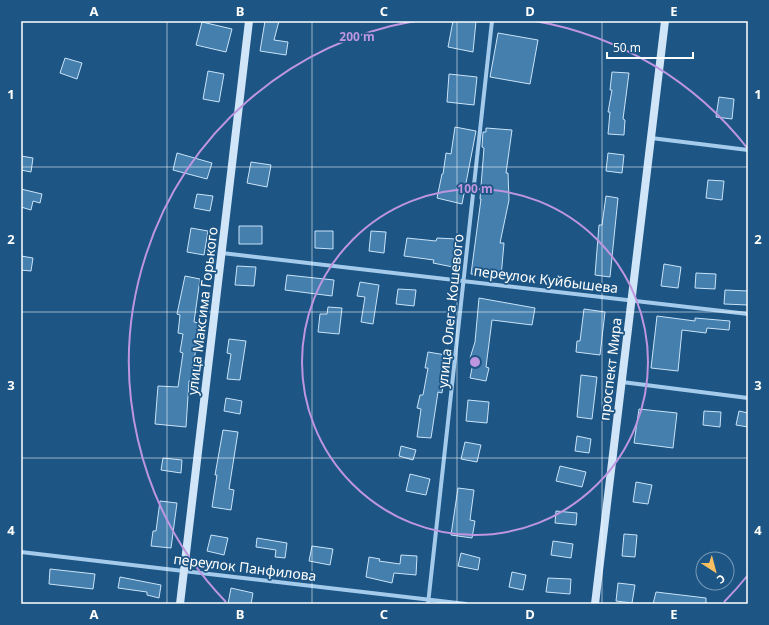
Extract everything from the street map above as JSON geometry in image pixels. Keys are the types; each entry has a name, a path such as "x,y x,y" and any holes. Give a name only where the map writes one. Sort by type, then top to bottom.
{"main road":[{"name":"улица Максима Горького","path":"180,604 249,21"},
{"name":"проспект Мира","path":"595,604 665,21"}],"street":[{"name":"улица Олега Кошевого","path":"428,602 492,21"},
{"path":"651,138 748,150"},
{"name":"переулок Куйбышева","path":"222,253 748,314"},
{"path":"622,382 748,398"},
{"name":"переулок Панфилова","path":"21,552 184,570 428,602 466,604"}],"building":[{"path":"265,21 279,21 274,40 288,42 286,55 260,51"},
{"path":"453,21 476,21 473,52 448,47"},
{"path":"202,22 232,29 226,52 196,45"},
{"path":"498,33 538,40 530,84 490,77"},
{"path":"65,58 82,63 77,79 60,73"},
{"path":"208,71 224,74 219,102 203,99"},
{"path":"612,72 629,73 623,119 625,120 624,135 608,134 610,112 608,112 612,90 610,90"},
{"path":"449,74 477,77 474,105 447,102"},
{"path":"719,97 734,99 732,119 716,117"},
{"path":"455,127 476,131 462,204 437,198 446,153 451,154"},
{"path":"486,128 512,130 506,173 508,173 509,200 500,243 504,243 501,277 471,274 481,199 484,148 482,147 483,132 486,132"},
{"path":"177,153 212,163 207,179 173,170"},
{"path":"608,153 624,155 622,173 606,171"},
{"path":"21,156 33,158 31,172 21,170"},
{"path":"251,162 271,165 267,187 247,183"},
{"path":"708,180 724,181 722,200 706,198"},
{"path":"21,189 42,194 40,203 33,201 31,210 21,207"},
{"path":"197,194 213,196 210,211 194,208"},
{"path":"606,196 618,198 610,277 595,275 599,225 602,225"},
{"path":"239,226 262,226 262,244 239,244"},
{"path":"191,228 208,231 204,255 187,252"},
{"path":"315,231 333,231 333,249 315,248"},
{"path":"371,231 386,232 384,253 369,251"},
{"path":"407,238 436,241 437,238 457,239 453,267 433,263 434,260 404,256"},
{"path":"21,256 33,258 31,271 21,270"},
{"path":"664,264 681,267 678,288 661,286"},
{"path":"237,266 256,267 254,286 235,285"},
{"path":"696,273 716,274 715,289 695,288"},
{"path":"287,275 334,280 332,296 285,290"},
{"path":"185,276 200,279 194,322 199,323 191,381 189,381 186,427 155,424 158,386 178,387 183,353 180,352 183,334 178,333 180,315 177,314"},
{"path":"360,282 379,285 373,324 361,322 365,297 357,296"},
{"path":"398,289 416,290 414,306 396,304"},
{"path":"725,290 748,291 748,305 724,304"},
{"path":"479,298 535,308 532,325 492,320 486,367 489,368 486,381 470,378 474,358 470,358 475,342"},
{"path":"328,307 342,308 339,334 318,332 320,314 327,314"},
{"path":"584,309 605,312 600,355 576,352 577,341 580,341"},
{"path":"657,316 695,321 695,318 730,321 729,330 707,328 706,333 682,330 678,371 651,368"},
{"path":"229,339 246,341 240,380 227,379 231,354 227,353"},
{"path":"428,352 446,355 442,380 444,380 442,393 438,392 431,438 417,437 421,409 417,408 420,395 423,395 428,368 425,368"},
{"path":"581,375 597,377 592,419 577,417"},
{"path":"226,398 242,401 240,414 224,411"},
{"path":"468,400 489,402 487,423 466,421"},
{"path":"639,409 677,413 673,448 634,443"},
{"path":"704,411 721,412 720,427 703,425"},
{"path":"739,411 748,413 748,427 736,425"},
{"path":"223,430 238,432 229,489 234,490 231,510 212,507 217,475 215,475"},
{"path":"577,436 591,439 589,453 575,451"},
{"path":"465,442 481,445 477,462 461,459"},
{"path":"401,446 416,450 413,460 399,456"},
{"path":"163,458 182,460 181,473 161,470"},
{"path":"560,466 586,472 582,487 556,481"},
{"path":"410,474 430,479 426,495 406,491"},
{"path":"636,482 652,485 648,504 633,502"},
{"path":"458,488 474,490 470,520 475,521 472,538 451,535"},
{"path":"160,501 177,503 171,548 151,546 153,531 156,531"},
{"path":"556,511 577,513 576,525 555,523"},
{"path":"624,534 637,535 635,557 622,556"},
{"path":"211,535 228,538 224,555 207,551"},
{"path":"257,538 287,543 285,558 275,557 276,550 256,547"},
{"path":"553,541 573,544 571,558 551,555"},
{"path":"312,546 333,549 330,565 309,561"},
{"path":"461,553 480,558 478,570 458,566"},
{"path":"401,555 417,556 416,575 394,573 392,583 366,577 369,557 380,559 379,561 400,564"},
{"path":"50,569 95,574 93,589 49,584"},
{"path":"512,572 526,575 523,590 509,587"},
{"path":"120,577 161,585 159,598 147,595 147,592 118,588"},
{"path":"548,578 571,579 570,594 546,592"},
{"path":"618,583 635,585 632,603 616,601"},
{"path":"231,588 253,593 251,604 228,604"},
{"path":"656,592 706,598 706,604 653,604"}]}
